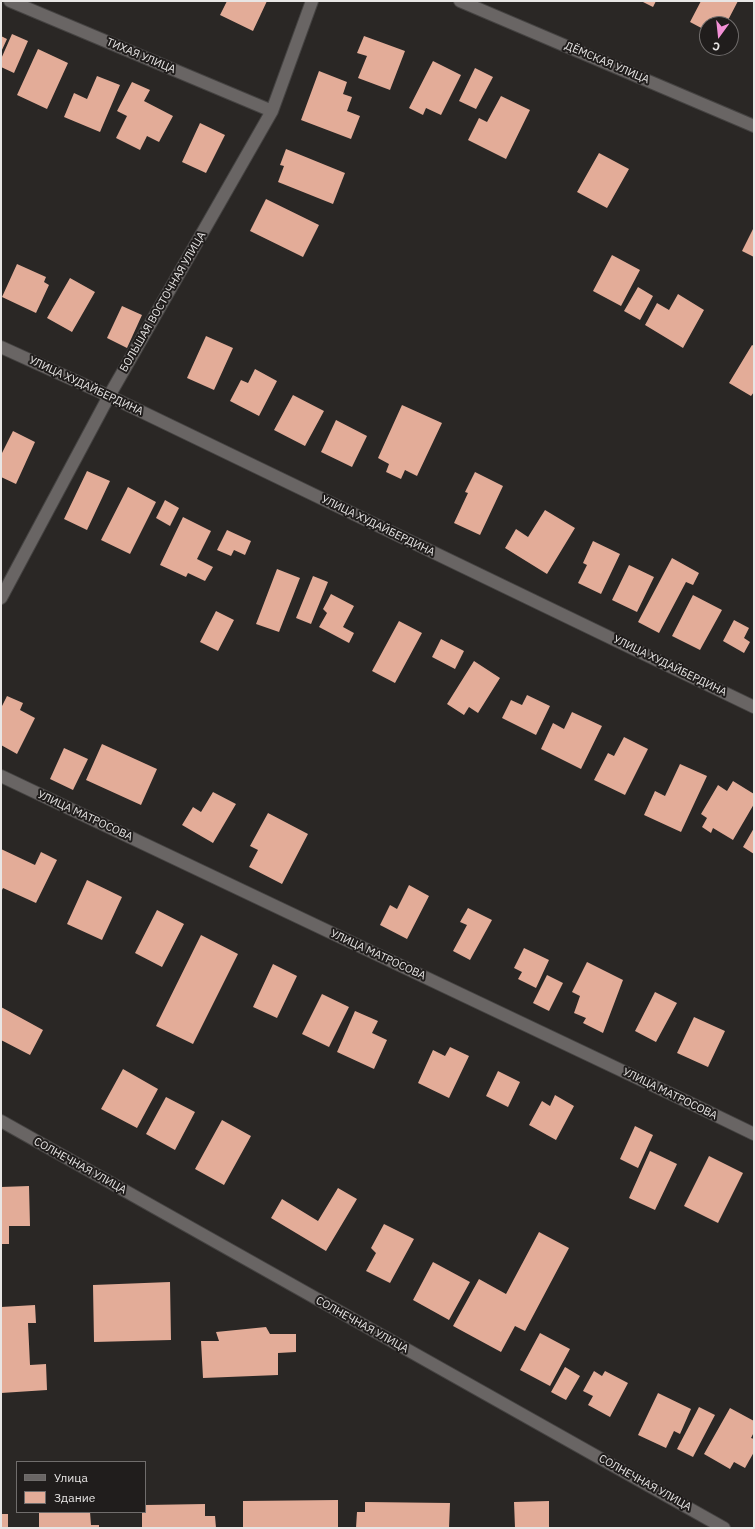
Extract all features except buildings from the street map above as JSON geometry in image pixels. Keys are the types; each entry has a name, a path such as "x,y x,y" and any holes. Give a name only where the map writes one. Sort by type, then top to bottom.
{"street":[{"name":"ТИХАЯ УЛИЦА","path":"10,1 272,111"},
{"name":"БОЛЬШАЯ ВОСТОЧНАЯ УЛИЦА","path":"1,598 109,396 272,111 312,1"},
{"name":"ДЁМСКАЯ УЛИЦА","path":"460,1 754,126"},
{"name":"УЛИЦА ХУДАЙБЕРДИНА","path":"1,347 109,396 754,707"},
{"name":"УЛИЦА МАТРОСОВА","path":"1,776 754,1134"},
{"name":"СОЛНЕЧНАЯ УЛИЦА","path":"1,1121 724,1528"}]}
